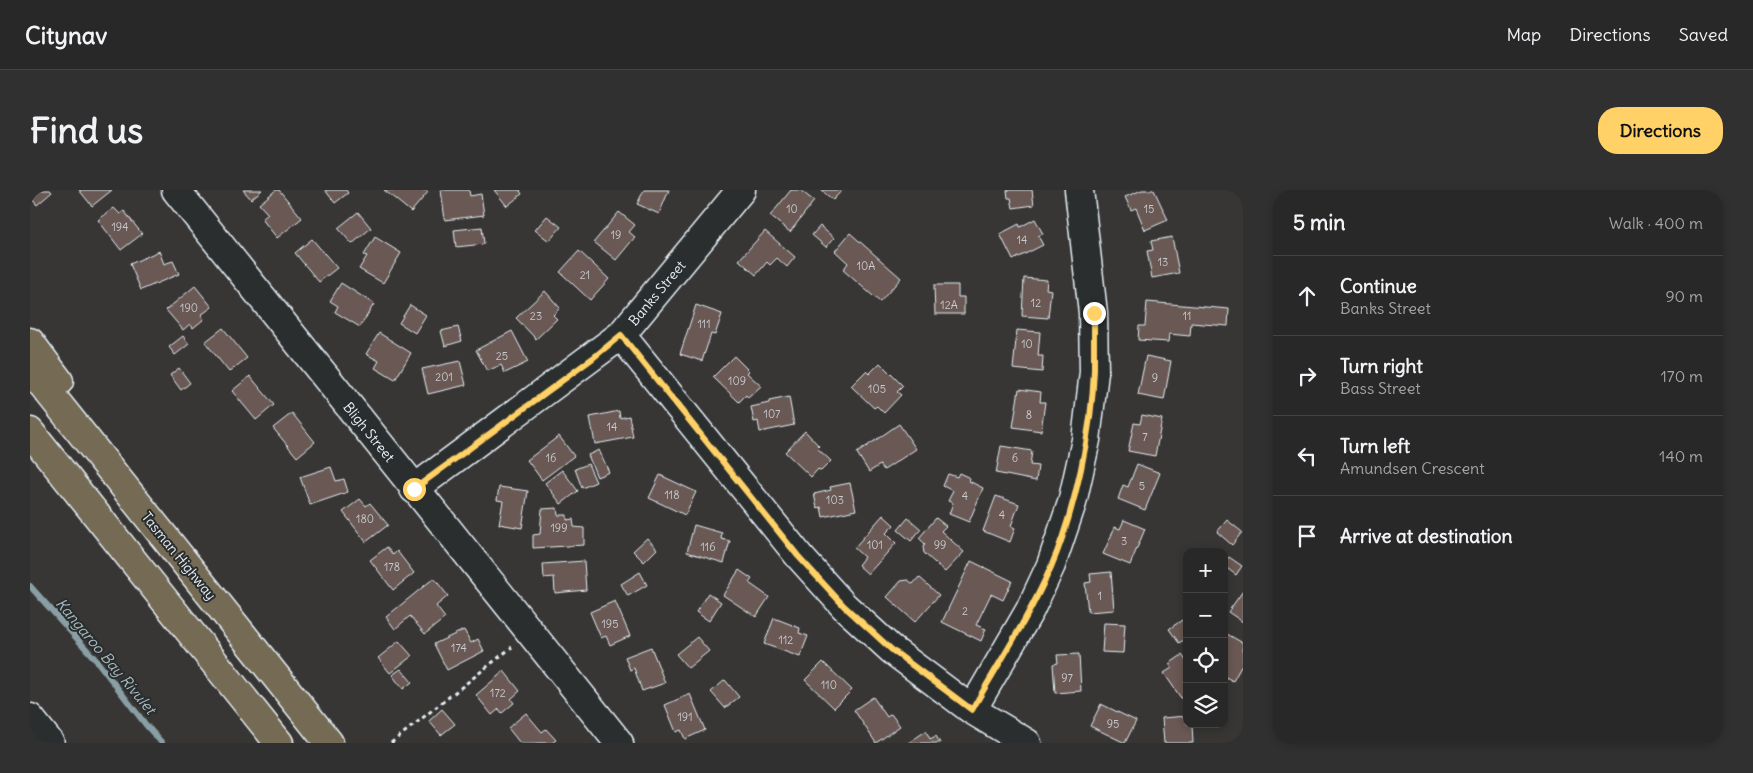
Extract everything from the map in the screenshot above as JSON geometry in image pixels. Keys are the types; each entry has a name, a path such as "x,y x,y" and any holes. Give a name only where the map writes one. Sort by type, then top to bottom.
{"highway":[{"path":"30,342 282,682"},
{"name":"Tasman Highway","path":"30,369 329,743"},
{"path":"30,432 279,743"}],"street":[{"name":"Bligh Street","path":"176,190 619,743"},
{"name":"Banks Street","path":"414,489 593,358 621,335 741,190"},
{"path":"972,710 1030,610 1051,565 1072,503 1086,440 1094,372 1094,313 1079,190"},
{"path":"621,335 798,556 844,606 892,650 972,710 1027,743"},
{"path":"30,718 50,743"}],"path":[{"path":"391,743 530,632"}],"building":[{"path":"39,190 50,190 52,192 37,205 30,197"},
{"path":"79,190 112,190 92,206"},
{"path":"243,190 262,190 251,199"},
{"path":"276,190 279,190 302,218 277,238 262,219 268,214 259,204"},
{"path":"325,190 346,190 348,193 335,203"},
{"path":"384,190 425,190 428,192 411,212"},
{"path":"441,190 469,190 470,196 481,194 484,215 445,220"},
{"path":"494,190 521,190 522,194 507,206"},
{"path":"644,190 669,190 659,214 637,204"},
{"path":"791,190 800,190 814,201 790,232 770,216"},
{"path":"821,190 842,190 833,200"},
{"path":"1007,190 1032,190 1034,205 1013,208 1011,198 1008,198"},
{"path":"1142,190 1154,190 1168,220 1145,230 1136,208 1131,210 1125,197"},
{"path":"114,208 120,214 124,211 142,234 121,250 98,220"},
{"path":"358,212 371,228 352,244 338,228"},
{"path":"619,212 635,225 629,232 635,237 616,260 594,242"},
{"path":"547,216 561,227 549,241 535,230"},
{"path":"1035,219 1043,234 1038,236 1043,245 1013,260 1000,234 1019,224 1020,227"},
{"path":"820,226 834,238 826,247 812,235"},
{"path":"482,227 484,244 456,247 454,230"},
{"path":"765,231 795,257 787,267 777,258 770,265 767,262 756,275 739,260"},
{"path":"850,233 901,278 880,302 843,270 848,263 835,251"},
{"path":"375,237 401,253 383,283 359,269 367,256 364,255"},
{"path":"1172,237 1179,273 1152,278 1147,251 1153,250 1151,241"},
{"path":"312,239 337,268 319,282 295,253"},
{"path":"159,251 164,264 173,261 179,274 141,290 130,264"},
{"path":"579,251 609,279 590,300 560,272"},
{"path":"1024,278 1047,280 1046,289 1051,290 1048,318 1022,316"},
{"path":"341,283 374,304 360,327 335,312 338,306 330,301"},
{"path":"934,285 958,285 958,297 964,297 964,314 935,314"},
{"path":"195,286 212,307 201,315 204,319 193,328 190,324 183,330 166,310"},
{"path":"545,291 560,308 553,315 557,319 536,339 516,318"},
{"path":"1147,302 1229,309 1228,326 1191,323 1190,336 1169,334 1168,342 1138,340 1139,326 1145,326"},
{"path":"410,305 426,315 415,333 399,323"},
{"path":"696,305 722,314 715,335 711,334 702,361 680,354"},
{"path":"458,327 462,341 445,346 441,331"},
{"path":"223,328 247,358 229,372 205,342"},
{"path":"1017,330 1040,332 1038,356 1043,356 1042,372 1013,369"},
{"path":"512,331 528,362 505,373 501,365 487,371 476,350"},
{"path":"379,333 411,353 395,380 375,368 379,361 366,354"},
{"path":"183,336 189,344 175,355 169,347"},
{"path":"734,356 749,371 747,373 761,386 748,398 746,395 739,402 713,377"},
{"path":"1146,356 1171,361 1164,400 1138,395"},
{"path":"460,361 466,385 428,394 422,369"},
{"path":"880,363 903,386 897,392 901,395 884,413 877,406 874,408 851,386 866,371 869,374"},
{"path":"179,368 190,383 181,390 170,375"},
{"path":"250,376 274,405 256,420 232,391"},
{"path":"1019,389 1041,392 1040,402 1045,402 1041,431 1013,427"},
{"path":"789,397 794,425 760,432 758,421 754,422 751,407"},
{"path":"619,411 620,418 629,416 633,437 595,444 590,417"},
{"path":"292,413 315,442 297,457 273,428"},
{"path":"1142,415 1162,419 1155,456 1128,451 1134,423 1140,424"},
{"path":"899,424 916,449 884,470 880,465 869,472 857,453"},
{"path":"805,431 819,446 817,448 831,461 821,471 818,469 811,477 785,452"},
{"path":"559,436 574,456 542,480 527,460"},
{"path":"1001,446 1032,451 1030,465 1038,466 1036,481 996,473"},
{"path":"599,450 609,472 597,477 588,455"},
{"path":"588,464 596,482 582,488 575,469"},
{"path":"1137,464 1160,473 1145,510 1118,499 1123,485 1128,487"},
{"path":"331,467 336,481 344,479 348,492 310,505 300,477"},
{"path":"562,470 578,491 561,504 545,483"},
{"path":"959,473 970,478 969,481 983,488 969,522 949,514 953,503 948,501 953,491 943,486 948,474 957,477"},
{"path":"660,475 696,492 685,515 649,498"},
{"path":"850,483 856,510 823,517 821,507 817,508 814,494 831,490 830,487"},
{"path":"499,487 528,491 522,528 499,524 503,501 497,500"},
{"path":"996,496 1019,504 1011,526 1015,528 1010,542 983,531"},
{"path":"360,499 366,506 370,503 388,525 366,542 343,512"},
{"path":"557,508 558,515 567,515 567,520 573,519 574,527 584,528 584,545 533,548 533,535 540,534 542,509"},
{"path":"883,515 894,525 886,533 896,543 868,574 858,565 864,557 854,548"},
{"path":"908,518 921,529 911,541 898,530"},
{"path":"936,518 946,526 941,531 964,552 945,572 924,553 923,547 925,544 919,538"},
{"path":"1124,520 1145,529 1130,565 1103,554 1115,527 1120,529"},
{"path":"1227,520 1242,532 1232,545 1217,532"},
{"path":"694,525 722,533 721,539 730,541 724,563 687,552"},
{"path":"647,538 657,549 644,562 633,551"},
{"path":"387,547 393,555 397,551 414,573 393,590 370,560"},
{"path":"1229,557 1242,566 1236,575 1228,569"},
{"path":"584,561 586,590 555,593 554,577 544,578 543,564"},
{"path":"971,561 1012,581 1003,600 991,594 976,625 986,629 981,641 942,622"},
{"path":"739,570 752,579 749,583 769,597 756,617 723,595"},
{"path":"640,572 647,585 628,596 621,584"},
{"path":"1111,572 1114,610 1088,612 1085,583 1091,582 1090,574"},
{"path":"919,577 939,595 915,622 887,597 901,581 908,580 913,584"},
{"path":"434,578 448,596 436,606 445,618 425,634 410,616 395,629 386,617"},
{"path":"1243,591 1243,622 1228,612"},
{"path":"708,593 721,602 709,621 696,612"},
{"path":"615,601 630,636 610,645 606,636 601,638 590,612"},
{"path":"774,618 800,628 799,633 808,636 800,657 764,644"},
{"path":"1182,620 1183,640 1179,643 1169,629"},
{"path":"1104,623 1125,624 1123,653 1102,652"},
{"path":"464,630 471,643 478,639 484,651 447,670 434,644"},
{"path":"1228,635 1243,643 1243,663 1233,681 1228,678"},
{"path":"697,637 709,651 688,668 676,654"},
{"path":"399,641 412,656 390,673 378,658"},
{"path":"651,647 665,683 642,691 634,668 630,670 625,657"},
{"path":"1079,654 1081,691 1055,693 1053,664 1058,663 1057,655"},
{"path":"1182,655 1183,656 1183,701 1164,673 1172,668 1169,664"},
{"path":"823,662 852,690 834,708 805,680"},
{"path":"401,669 412,682 403,689 392,675"},
{"path":"504,671 520,691 511,699 514,703 502,713 499,709 492,715 476,695"},
{"path":"725,680 739,697 725,708 711,692"},
{"path":"690,694 705,730 685,739 681,730 676,732 665,705"},
{"path":"873,697 887,717 891,714 900,726 876,743 854,710"},
{"path":"1101,704 1136,721 1125,743 1090,726"},
{"path":"442,709 455,724 441,735 429,721"},
{"path":"526,713 542,732 546,729 556,740 552,743 520,743 508,728"},
{"path":"1183,716 1183,728 1192,728 1193,743 1164,743 1162,718"},
{"path":"926,731 930,739 936,736 940,743 908,743"}],"waterway":[{"name":"Kangaroo Bay Rivulet","path":"30,586 96,660 162,743"}],"route":[{"path":"414,489 593,358 621,335 798,556 844,606 892,650 972,710 1030,610 1051,565 1072,503 1086,440 1094,372 1094,313"}]}
